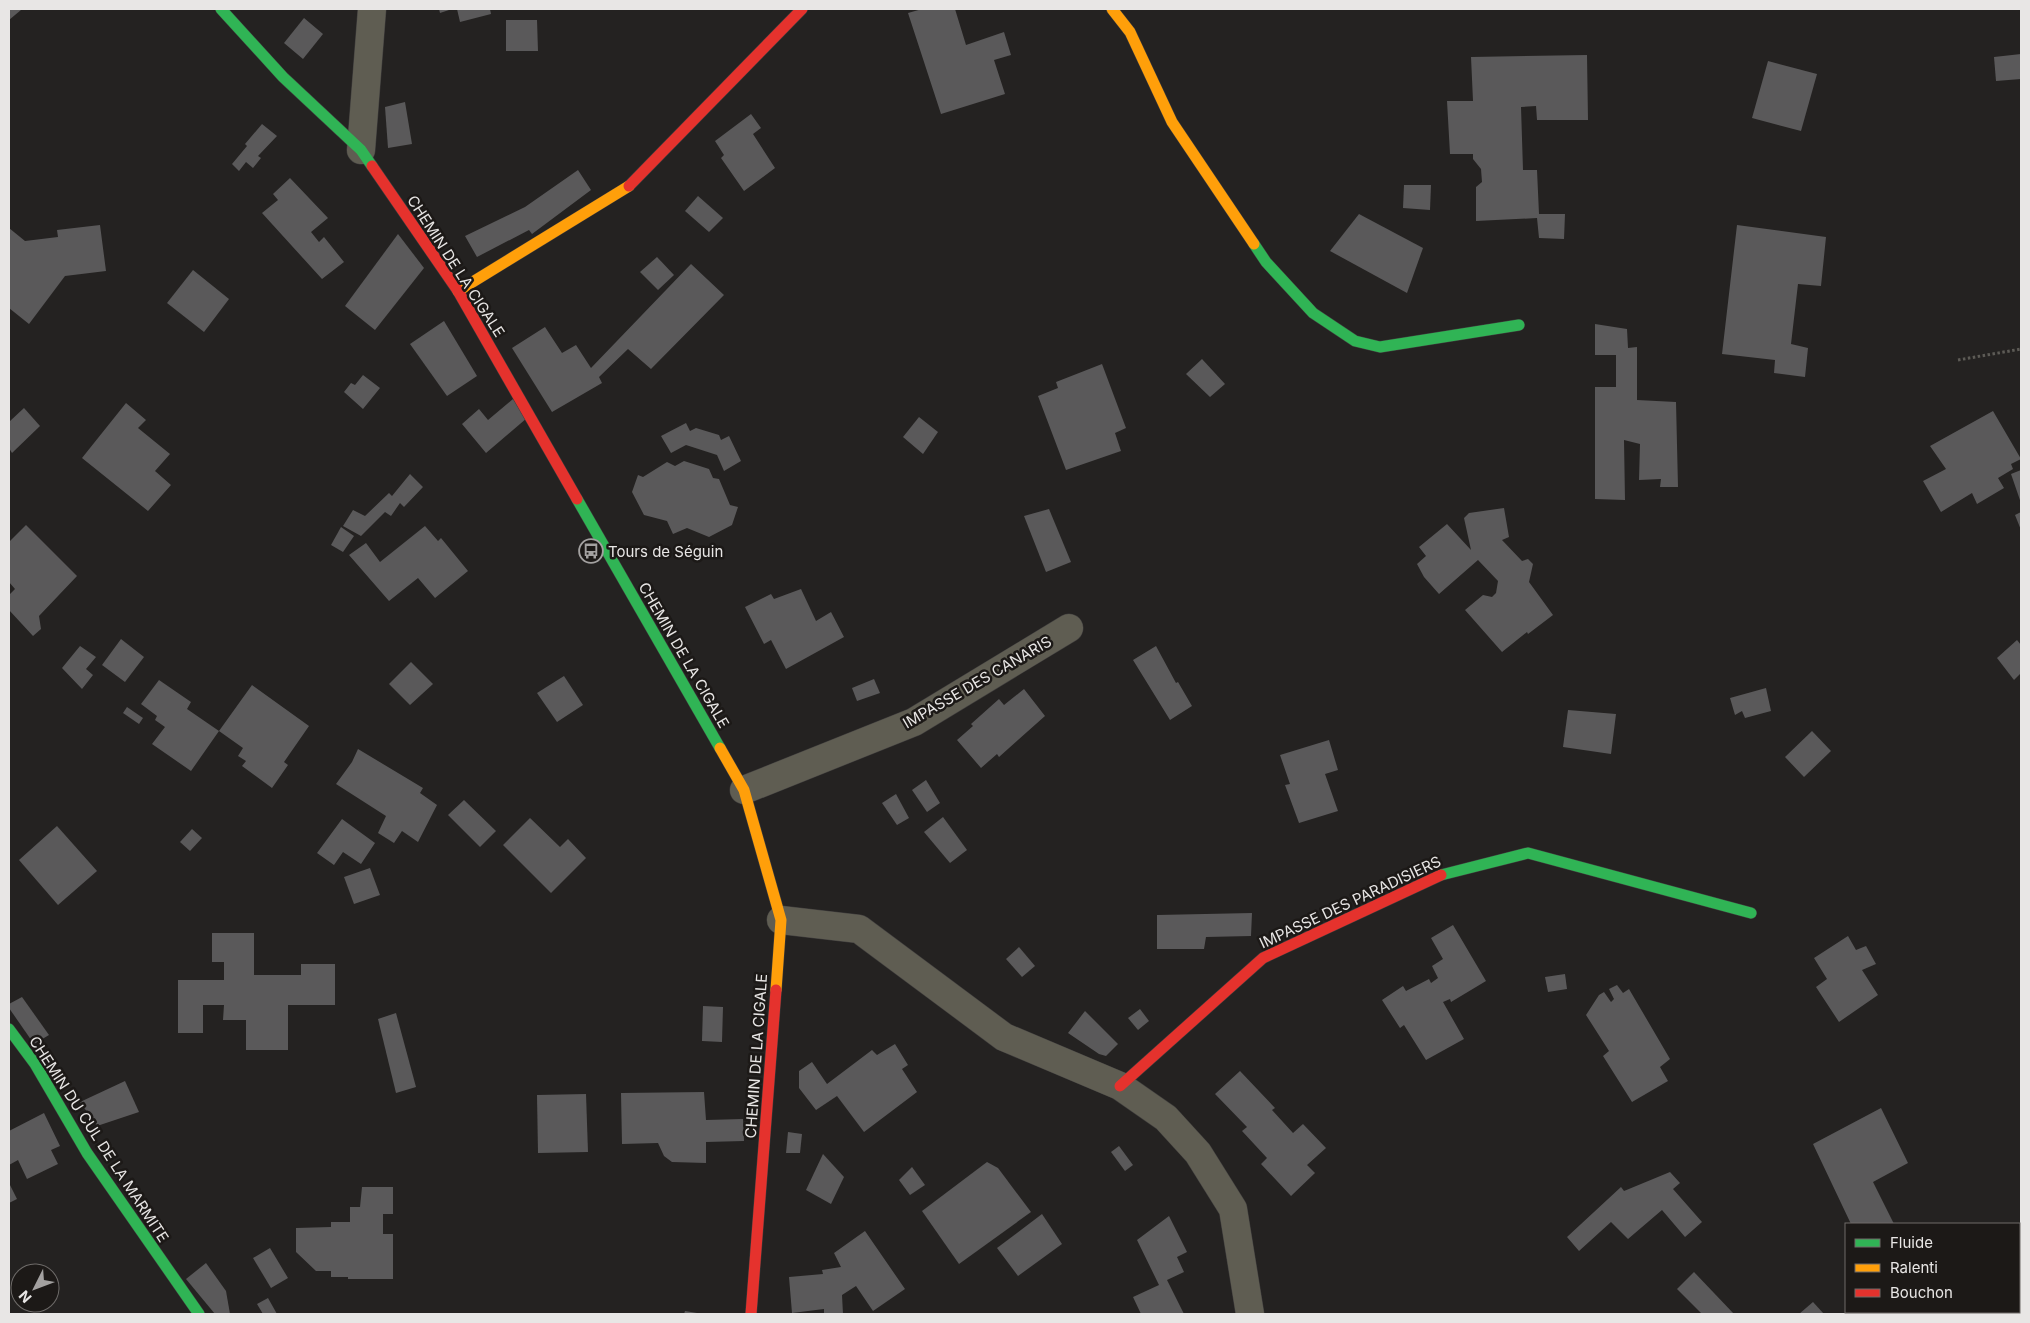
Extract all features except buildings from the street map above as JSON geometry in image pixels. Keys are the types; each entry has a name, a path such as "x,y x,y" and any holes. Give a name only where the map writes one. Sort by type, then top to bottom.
{"street":[{"name":"CHEMIN DE LA CIGALE","path":"221,9 283,77 361,150 458,291 744,790 781,920 751,1314"},
{"path":"361,150 372,9"},
{"path":"458,291 634,183 802,9"},
{"path":"1112,9 1130,32 1172,122 1266,262 1313,313 1355,341 1380,347 1519,325"},
{"name":"IMPASSE DES CANARIS","path":"744,790 914,722 1069,628"},
{"name":"IMPASSE DES PARADISIERS","path":"1120,1086 1263,958 1445,873 1528,853 1751,913"},
{"path":"781,920 859,929 1004,1037 1120,1086 1172,1125 1198,1153 1233,1209 1250,1314"},
{"name":"CHEMIN DU CUL DE LA MARMITE","path":"9,1029 35,1064 87,1153 199,1314"}],"path":[{"path":"1958,360 2021,349"}],"traffic: fast":[{"path":"221,9 283,77 361,150 372,166"},
{"path":"1254,244 1266,262 1313,313 1355,341 1380,347 1519,325"},
{"path":"577,499 720,748"},
{"path":"1441,875 1528,853 1751,913"},
{"path":"9,1029 35,1064 87,1153 199,1314"}],"traffic: slow":[{"path":"1112,9 1130,32 1172,122 1254,244"},
{"path":"458,291 629,186"},
{"path":"720,748 744,790 781,920 776,990"}],"traffic: jam":[{"path":"629,186 802,9"},
{"path":"372,166 458,291 577,499"},
{"path":"1120,1086 1263,958 1441,875"},
{"path":"751,1314 776,990"}],"place":[{"name":"Tours de Séguin","path":"591,551"}]}
